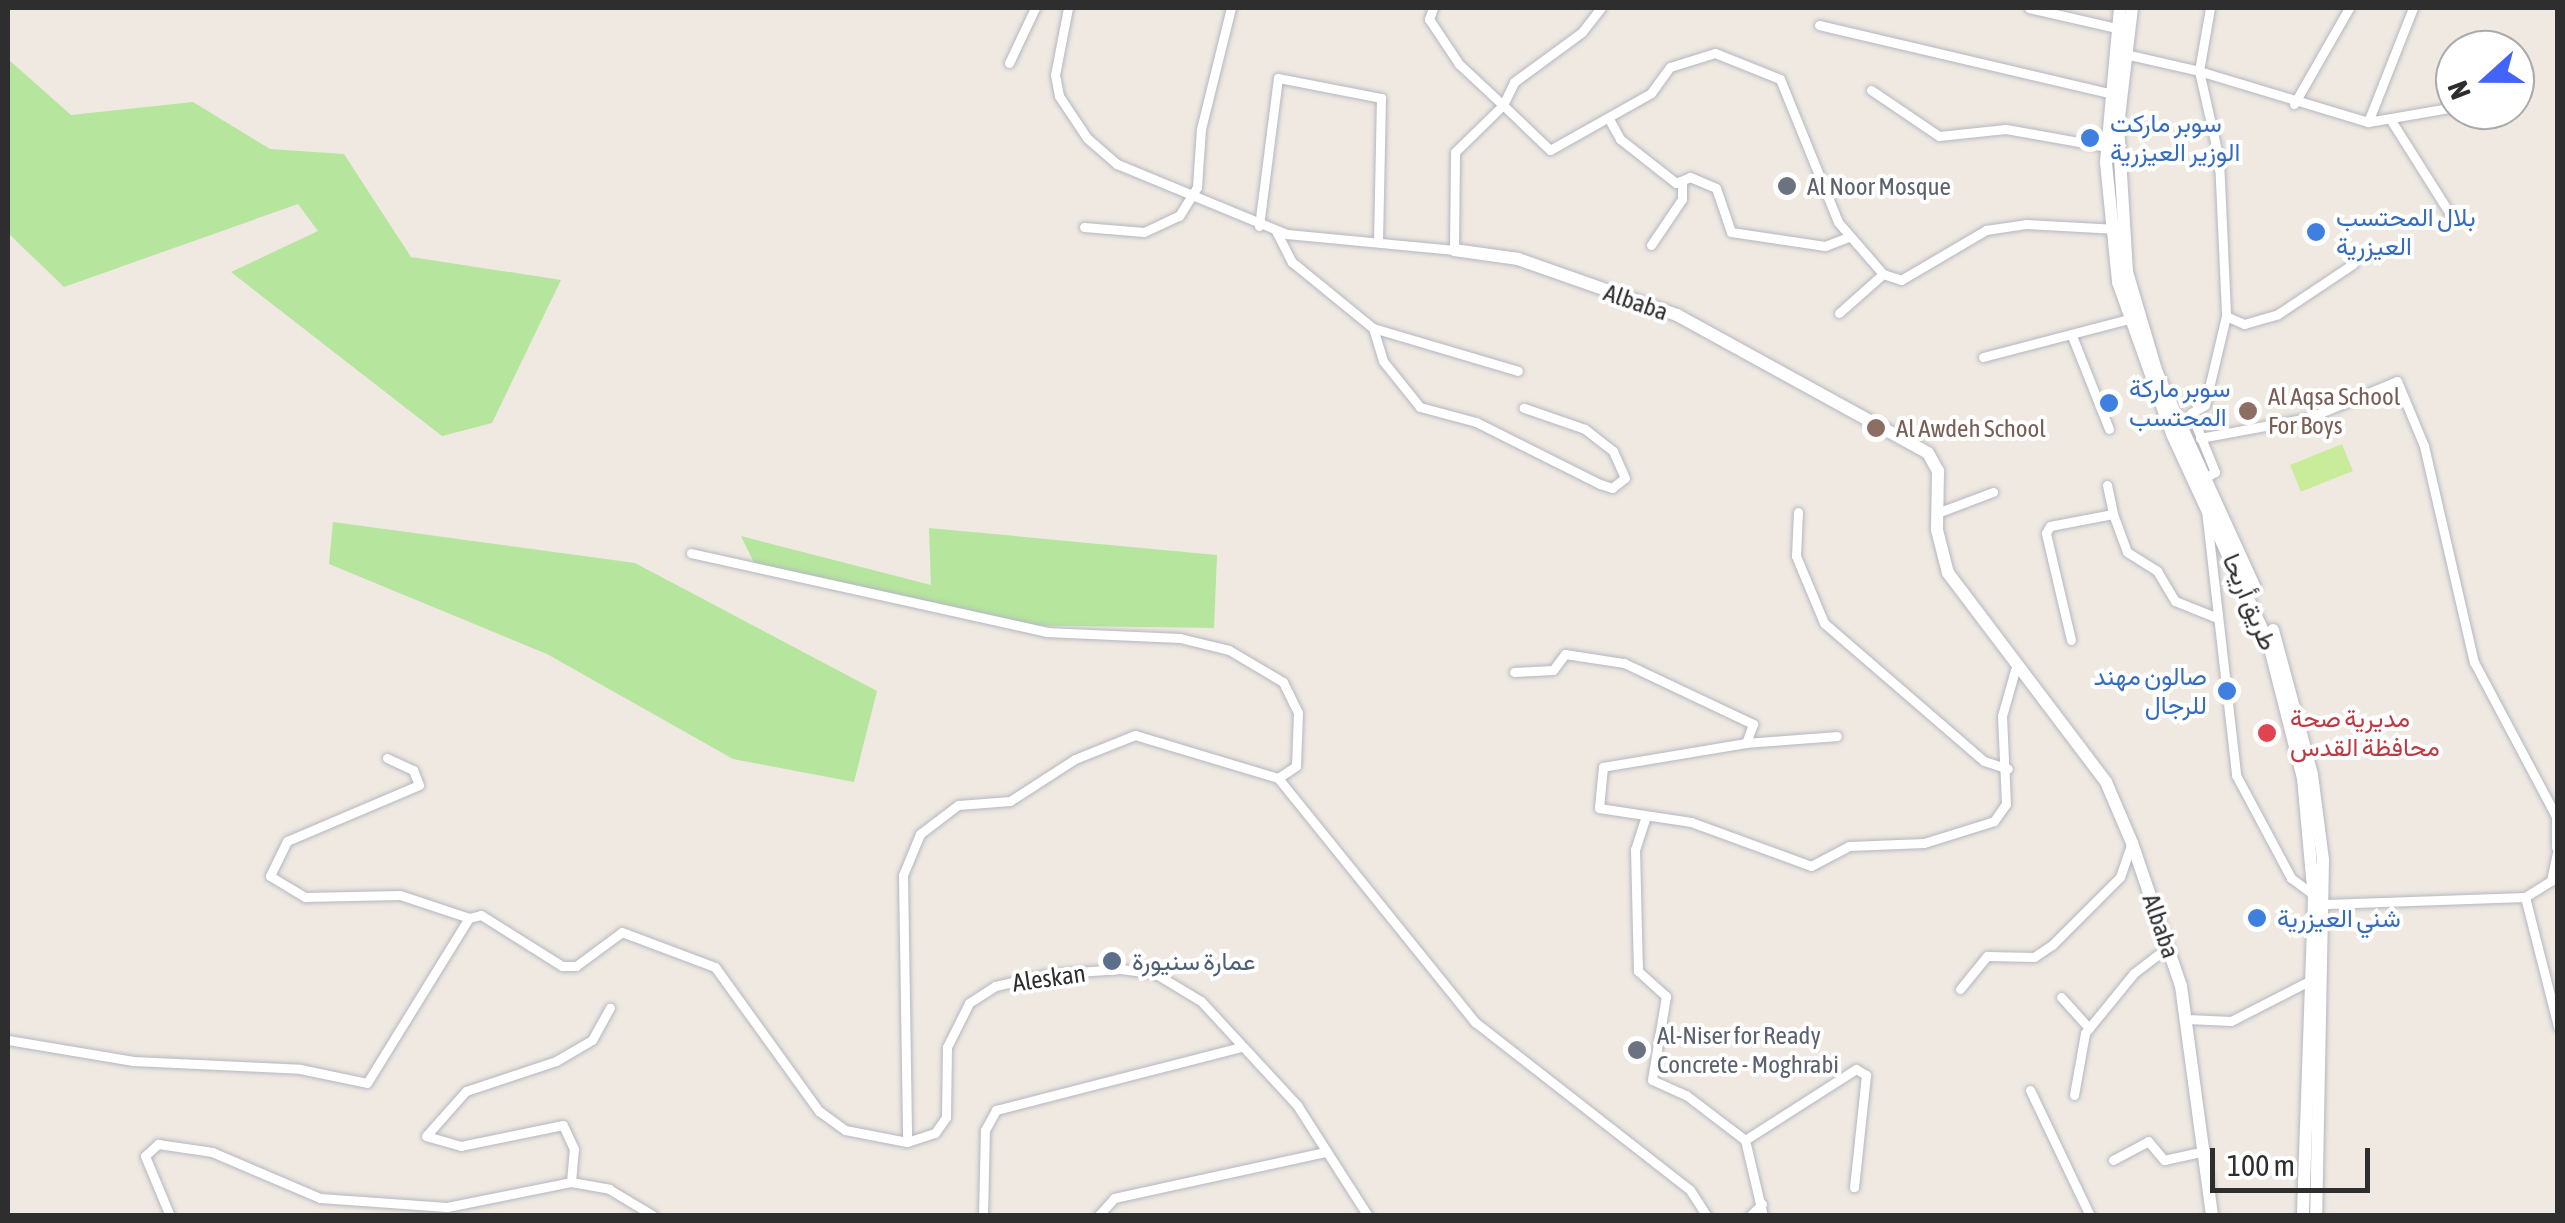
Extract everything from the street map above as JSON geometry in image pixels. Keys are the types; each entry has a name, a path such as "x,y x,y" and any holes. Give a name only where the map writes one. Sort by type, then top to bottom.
{"main road":[{"name":"طريق أريحا","path":"2120,8 2108,92 2106,147 2129,320 2296,700 2320,901 2316,1216"},
{"name":"طريق أريحا","path":"2132,8 2118,126 2116,229 2142,331 2212,505"},
{"name":"Albaba","path":"1454,250 1518,258 1677,316 1904,434 1938,472 1937,513 1948,574 2015,670 2106,782 2132,843 2168,947 2187,1019 2212,1216"},
{"name":"طريق أريحا","path":"2304,1216 2311,980 2320,901"}],"street":[{"path":"1009,63 1035,8"},
{"path":"1068,8 1055,75 1070,114 1117,164 1259,226 1454,250 1455,152 1503,105 1514,82 1582,32 1602,8"},
{"path":"1433,8 1429,19 1459,64 1550,150 1652,92 1670,67 1715,53 1780,79 1848,237 1883,274 1902,280 1986,230 2026,224 2116,229"},
{"path":"2029,8 2116,28"},
{"path":"2204,478 2215,472 2190,413 2205,405 2226,316 2219,159 2199,70 2210,8"},
{"path":"2294,104 2348,8"},
{"path":"2368,122 2413,8"},
{"path":"1084,227 1124,234 1164,227 1190,198 1233,11"},
{"path":"1818,25 2108,92"},
{"path":"2125,54 2199,70 2294,104 2368,122 2392,122 2435,112"},
{"path":"1259,226 1278,78 1381,98 1378,241"},
{"path":"1871,90 1939,136 2006,128 2106,147"},
{"path":"1609,119 1653,167 1682,181 1716,188 1730,232 1825,246 1848,237"},
{"path":"2392,122 2452,218"},
{"path":"1651,245 1682,199 1682,181"},
{"path":"1276,230 1292,262 1373,328 1518,371"},
{"path":"2226,316 2244,324 2278,314 2353,264"},
{"path":"1839,314 1883,274"},
{"path":"1983,357 2129,320"},
{"path":"1373,328 1383,360 1420,407 1476,422 1600,484 1626,478 1613,451 1584,429 1524,408"},
{"path":"2072,336 2110,429"},
{"path":"2200,438 2308,418 2397,381 2424,446 2474,662 2556,816 2557,848 2551,881 2526,897 2320,901 2291,878 2240,792 2214,617 2212,505"},
{"path":"2107,486 2128,552 2157,571 2176,601 2214,617"},
{"path":"1937,513 1993,492"},
{"path":"1798,512 1796,556 1824,623 1984,761 2008,769"},
{"path":"2071,640 2046,533 2113,514"},
{"path":"691,553 1046,632 1180,638 1229,650 1282,682 1298,712 1296,766 1278,778"},
{"path":"1514,672 1553,670 1566,654 1624,664 1752,724 1746,742"},
{"path":"1837,736 1746,742 1598,772 1600,808 1645,819 1691,822 1811,866 1849,846 1924,843 1978,830 2006,804 2008,769 2002,716 2015,670"},
{"path":"386,758 413,770 418,785 287,842 270,876 305,897 400,895 469,918 502,922 562,966 576,966 622,932 715,967 819,1112 846,1130 907,1142 904,874 920,834 939,815 1010,801 1075,759 1135,736 1278,778 1475,1022 1690,1190 1706,1216"},
{"path":"1645,819 1636,848 1638,970 1666,996 1652,1080 1686,1095 1744,1140 1763,1210 1750,1216"},
{"path":"1960,988 1986,956 2034,957 2052,945 2120,877 2132,843"},
{"path":"2526,897 2558,1026"},
{"path":"8,1040 133,1061 300,1069 367,1083 469,918"},
{"path":"2074,1096 2089,1028 2134,972 2168,947"},
{"name":"Aleskan","path":"907,1142 935,1133 946,1117 954,1025 995,986 1048,974 1156,974 1201,1000 1238,1048 1296,1105 1368,1216"},
{"path":"2187,1019 2231,1020 2311,980"},
{"path":"2061,997 2089,1028"},
{"path":"571,1182 574,1149 563,1125 461,1146 426,1136 466,1091 556,1061 592,1040 610,1008"},
{"path":"982,1216 984,1130 996,1110 1238,1048"},
{"path":"1744,1140 1856,1069 1866,1075 1854,1187"},
{"path":"2030,1090 2088,1215"},
{"path":"2113,1160 2148,1142 2164,1160 2206,1151"},
{"path":"170,1216 145,1156 158,1144 212,1152 320,1198 463,1210 571,1182 609,1188 654,1216"},
{"path":"1098,1216 1114,1198 1324,1152"}],"green space":[{"path":"8,59 71,115 193,102 270,149 344,154 411,257 561,280 492,423 442,436 231,272 318,231 298,204 64,287 8,233"},
{"path":"2342,444 2353,471 2301,492 2290,465"},
{"path":"333,522 635,563 877,691 854,782 733,759 547,654 329,564"},
{"path":"929,528 1217,555 1214,628 993,625 758,571 741,536 931,585"}],"place":[{"name":"سوبر ماركت الوزير العيزرية","path":"2090,138"},
{"name":"Al Noor Mosque","path":"1787,186"},
{"name":"بلال المحتسب العيزرية","path":"2316,232"},
{"name":"سوبر ماركة المحتسب","path":"2109,403"},
{"name":"Al Aqsa School For Boys","path":"2248,411"},
{"name":"Al Awdeh School","path":"1876,428"},
{"name":"صالون مهند للرجال","path":"2227,691"},
{"name":"مديرية صحة محافظة القدس","path":"2267,733"},
{"name":"شني العيزرية","path":"2257,918"},
{"name":"عمارة سنيورة","path":"1112,961"},
{"name":"Al-Niser for Ready Concrete - Moghrabi","path":"1637,1050"}]}
